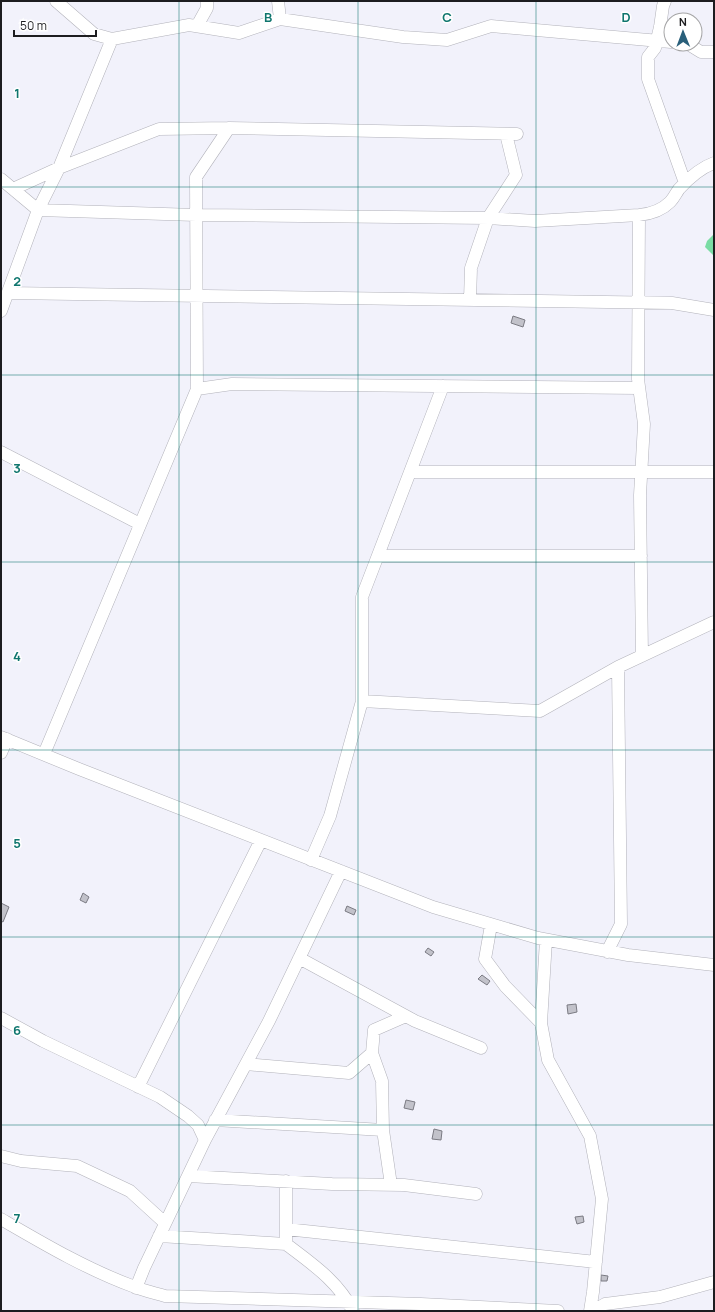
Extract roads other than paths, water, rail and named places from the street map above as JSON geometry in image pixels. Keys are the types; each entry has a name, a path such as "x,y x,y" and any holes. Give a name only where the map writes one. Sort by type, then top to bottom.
{"street":[{"path":"56,1 94,34 112,38 189,25 239,32 280,19 402,37 447,40 491,26 663,41"},
{"path":"197,26 206,8 207,1"},
{"path":"278,1 280,19"},
{"path":"665,1 655,48 648,57 648,79 685,183"},
{"path":"1,311 38,210 59,168 112,38"},
{"path":"703,52 714,52"},
{"path":"44,754 197,389 196,177 229,128"},
{"path":"13,189 59,168 160,129 229,128 512,134 516,175 488,218 471,268 470,300"},
{"path":"1,180 38,210 196,215 488,218 535,221 651,213 670,202 695,173 714,163"},
{"path":"639,215 638,379 644,424 640,495 642,656"},
{"path":"8,293 638,302 672,303 714,310"},
{"path":"197,389 232,384 639,388"},
{"path":"312,860 330,816 362,701 362,597 443,386"},
{"path":"1,452 140,524"},
{"path":"410,472 714,472"},
{"path":"378,556 641,556"},
{"path":"362,701 540,711 618,667 714,622"},
{"path":"607,952 621,924 618,667"},
{"path":"1,753 4,738 433,908 546,940 628,956 714,964"},
{"path":"138,1087 261,840"},
{"path":"136,1288 144,1268 205,1140 269,1021 341,871"},
{"path":"491,925 485,959 505,986 541,1024"},
{"path":"546,940 541,1024 548,1060 590,1136 602,1199 591,1311"},
{"path":"300,958 415,1021 480,1048"},
{"path":"391,1185 383,1130 382,1081 372,1053 374,1030 406,1016"},
{"path":"1,1018 50,1044 160,1097 188,1116 198,1125 205,1140"},
{"path":"246,1064 349,1073 372,1053"},
{"path":"215,1120 383,1130"},
{"path":"1,1156 21,1161 77,1166 130,1191 165,1223"},
{"path":"188,1176 332,1184 404,1185 476,1194"},
{"path":"286,1181 286,1244"},
{"path":"1,1219 44,1244 109,1276 136,1288 165,1296 350,1306 558,1311"},
{"path":"286,1229 596,1262"},
{"path":"159,1236 286,1244 333,1281 350,1306"},
{"path":"591,1311 605,1304 660,1297 714,1282"}]}
